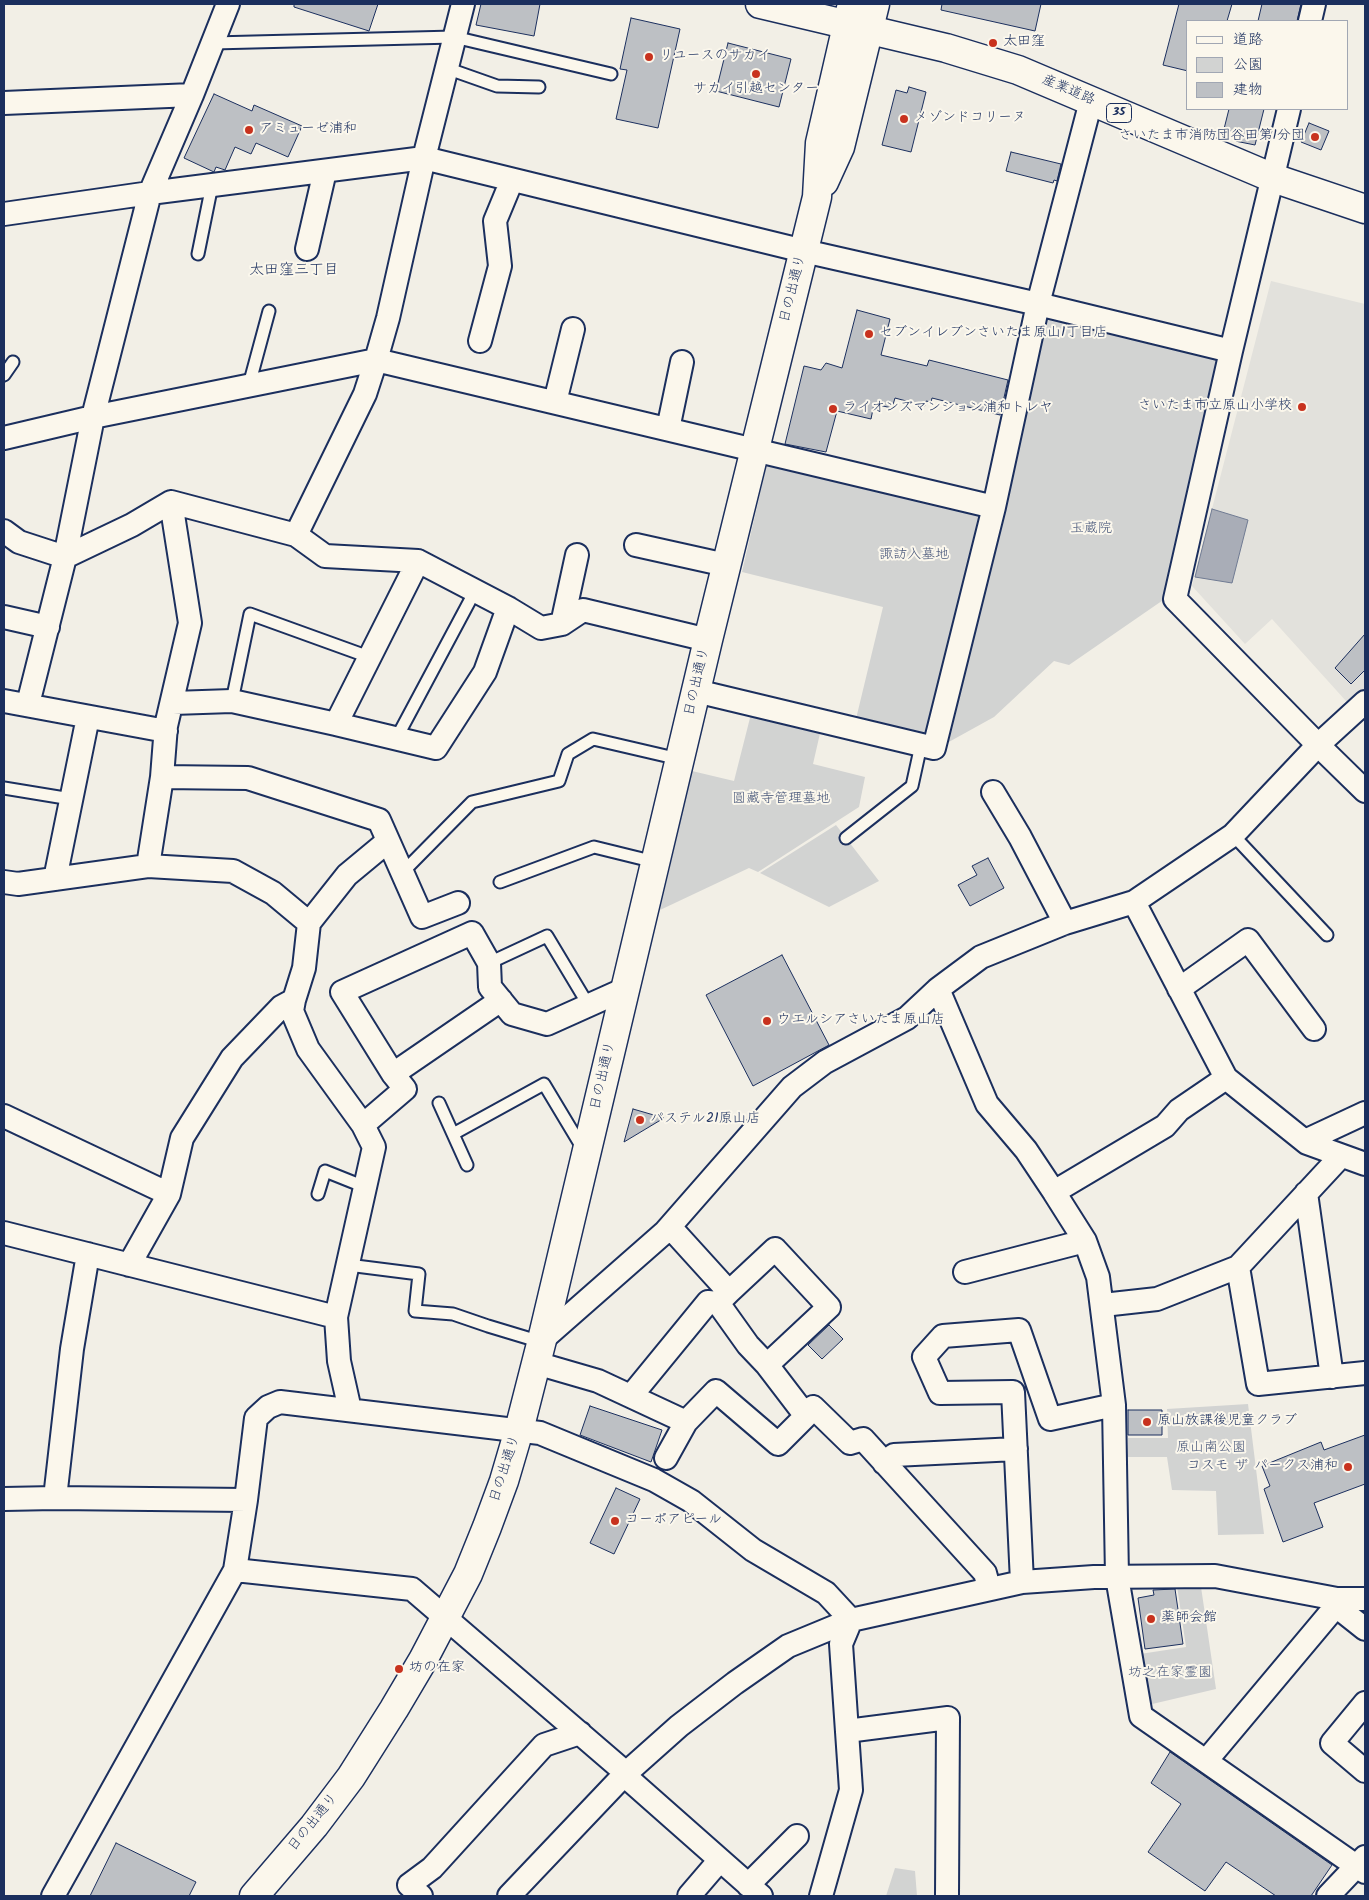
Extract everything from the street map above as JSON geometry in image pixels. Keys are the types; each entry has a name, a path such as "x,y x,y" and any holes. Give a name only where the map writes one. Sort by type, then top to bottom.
{"street":[{"path":"28,704 65,557 92,417 150,194 228,4"},
{"path":"296,535 365,394 376,360 388,318 424,158 463,4"},
{"name":"産業道路","path":"760,4 861,15 946,48 1018,70 1273,178 1365,209"},
{"path":"1310,20 1314,4"},
{"name":"日の出通り","path":"254,1896 314,1826 351,1776 394,1709 468,1574 487,1527 519,1430 726,564 817,197 840,147 861,15"},
{"path":"4,103 192,95"},
{"path":"696,691 934,748 994,507 1038,304 1091,101"},
{"path":"1289,110 1230,351 1175,599 1365,791"},
{"path":"4,214 424,158 804,251 1038,304 1230,351"},
{"path":"307,249 326,171"},
{"path":"480,341 500,266 495,222 512,180"},
{"path":"555,402 574,329"},
{"path":"4,438 92,417 376,360 994,507"},
{"path":"668,429 682,362"},
{"path":"148,866 162,777 166,731 190,623 171,502"},
{"path":"4,532 19,542 65,557 132,525 171,502 296,535 325,556 418,561 508,608 541,628 562,624 583,610 708,640"},
{"path":"636,545 726,564"},
{"path":"562,624 577,555"},
{"path":"336,724 418,561"},
{"path":"173,703 232,701 436,748 486,672 508,608"},
{"path":"4,617 48,628"},
{"path":"4,701 166,731"},
{"path":"686,1422 598,1381 540,1348 670,1227 792,1087 825,1062 908,1018 938,989 981,957 1065,923 1134,902 1233,835 1318,745 1365,702"},
{"path":"55,879 88,717"},
{"path":"162,777 248,778 379,820 422,917 458,904"},
{"path":"993,792 1020,837 1065,923"},
{"path":"350,1410 339,1361 336,1317 374,1147 363,1125 308,1049 292,1011 304,968 309,923 348,876 388,841"},
{"path":"11,883 148,866 233,871 273,893 309,923"},
{"path":"1134,902 1226,1078 1305,1141 1365,1164"},
{"path":"363,1125 405,1089 393,1074 342,992 472,934 489,963 490,987 512,1014 547,1024 625,989"},
{"path":"1179,989 1248,940 1314,1029"},
{"path":"938,989 987,1104 1026,1150 1054,1192 1085,1241 1098,1277 1114,1405 1117,1577 1141,1716 1362,1865 1328,1896"},
{"path":"130,1264 168,1194 182,1138 232,1058 280,1007 294,1000"},
{"path":"393,1074 501,1000"},
{"path":"1054,1192 1165,1126 1179,1110 1226,1078"},
{"path":"1305,1141 1365,1113"},
{"path":"4,1116 168,1194"},
{"path":"1103,1305 1157,1299 1238,1267 1341,1156"},
{"path":"1306,1193 1332,1376"},
{"path":"666,1458 686,1422 716,1391 778,1444 806,1416 767,1365 748,1345 724,1298 670,1227"},
{"path":"4,1233 336,1317"},
{"path":"965,1272 1085,1241"},
{"path":"631,1396 708,1302 724,1298 775,1249 829,1307 767,1365"},
{"path":"55,1498 72,1349 88,1254"},
{"path":"1238,1267 1258,1384 1365,1373"},
{"path":"1022,1582 1013,1392 940,1393 924,1357 943,1336 1019,1330 1050,1419 1114,1405"},
{"path":"53,1896 236,1570 256,1418 268,1407 280,1402 540,1433 654,1480 684,1496 753,1550 826,1593 851,1620"},
{"path":"804,1412 812,1407 850,1443 863,1440 985,1573 989,1588"},
{"path":"884,1463 894,1455 1016,1449"},
{"path":"4,1500 55,1498 246,1500"},
{"path":"236,1570 412,1589 619,1767 624,1775 754,1891 797,1836"},
{"path":"508,1896 624,1775 679,1726 735,1683 788,1646 851,1620 1022,1582 1094,1577 1215,1576 1337,1602 1365,1599"},
{"path":"1337,1602 1365,1629"},
{"path":"1206,1761 1337,1602"},
{"path":"821,1896 850,1790 841,1644 851,1620"},
{"path":"1365,1703 1332,1743 1365,1771"},
{"path":"846,1731 948,1718 947,1896"},
{"path":"421,1896 409,1885 432,1868 544,1745 580,1733"},
{"path":"689,1896 719,1861"}],"lane":[{"path":"213,43 454,37 611,74"},
{"path":"446,68 497,86 539,87"},
{"path":"198,254 212,185"},
{"path":"249,385 269,312"},
{"path":"4,375 13,362"},
{"path":"396,739 475,591"},
{"path":"232,701 250,614 369,658"},
{"path":"402,873 472,802 559,781 568,754 593,738 680,759"},
{"path":"846,838 912,786 921,745"},
{"path":"4,788 71,799"},
{"path":"1233,835 1327,934"},
{"path":"500,882 594,847 655,862"},
{"path":"489,963 547,936 589,1006"},
{"path":"453,1134 544,1084 586,1155"},
{"path":"438,1103 467,1166"},
{"path":"318,1194 325,1171 365,1187"},
{"path":"348,1265 419,1274 416,1311 452,1314 488,1326 540,1348"}],"shaded area":[{"name":"さいたま市立原山小学校","path":"1271,281 1365,304 1365,703 1355,711 1272,619 1245,644 1192,586"},
{"path":"1212,509 1248,520 1232,583 1195,577"}],"green space":[{"name":"玉蔵院","path":"1049,315 1223,355 1169,596 1069,665 1054,661 994,717 947,743"},
{"name":"諏訪入墓地","path":"768,459 987,513 932,736 855,723 883,607 742,572"},
{"name":"圓藏寺管理墓地","path":"751,714 821,729 813,764 865,777 859,807 758,872 749,868 660,910 692,771 734,781"},
{"path":"836,825 879,881 829,907 760,873"},
{"name":"原山南公園","path":"1248,1404 1264,1534 1218,1535 1216,1491 1172,1490 1167,1457 1127,1457 1128,1438 1168,1438 1167,1409"},
{"name":"坊之在家霊園","path":"1177,1586 1201,1587 1216,1689 1148,1705 1140,1654 1186,1647"},
{"path":"895,1868 915,1871 917,1896 886,1896"}],"building":[{"path":"294,4 378,4 369,31 294,7"},
{"path":"481,4 540,4 534,36 476,25"},
{"path":"942,4 1041,4 1035,31 941,10"},
{"path":"1179,4 1232,4 1227,20 1186,20 1186,71 1163,65"},
{"path":"1262,4 1301,4 1297,20 1258,20"},
{"path":"631,18 680,29 658,128 616,119 627,70 620,69"},
{"path":"728,43 791,59 779,107 716,91"},
{"name":"メゾンドコリーヌ","path":"909,87 926,92 911,152 882,145 896,90 907,93"},
{"name":"アミューゼ浦和","path":"214,94 252,111 254,105 302,126 288,157 256,143 251,154 235,147 225,170 216,167 214,172 184,158"},
{"path":"1229,110 1264,110 1255,145 1235,141 1237,133 1224,129"},
{"path":"1309,123 1329,131 1321,150 1301,142"},
{"path":"1011,152 1061,164 1057,181 1054,180 1053,183 1006,171"},
{"name":"ライオンズマンション浦和トレヤ","path":"857,310 890,319 881,355 927,366 929,360 1008,380 1000,415 932,398 931,402 926,401 925,406 895,398 892,408 874,404 871,419 837,411 826,452 785,444 804,366 821,370 826,363 842,368"},
{"path":"1365,634 1365,670 1351,684 1335,668"},
{"path":"988,858 1004,888 970,906 958,885 977,875 972,866"},
{"path":"782,955 829,1045 753,1086 706,995"},
{"path":"633,1109 664,1118 624,1142"},
{"path":"829,1325 843,1339 822,1359 808,1345"},
{"path":"590,1406 662,1430 651,1462 580,1435"},
{"path":"1128,1410 1162,1410 1162,1435 1128,1435"},
{"path":"1365,1435 1365,1484 1314,1503 1323,1527 1283,1542 1264,1489 1270,1486 1262,1466 1321,1442 1324,1450"},
{"name":"コーポアピール","path":"616,1488 640,1499 614,1554 590,1543"},
{"path":"1175,1589 1183,1644 1145,1649 1138,1598 1154,1595 1153,1590"},
{"path":"1170,1752 1332,1865 1311,1896 1276,1896 1226,1862 1205,1891 1148,1852 1181,1804 1151,1783"},
{"path":"116,1843 196,1882 189,1896 90,1896"}],"place":[{"name":"太田窪","path":"993,43"},
{"name":"リユースのサカイ","path":"649,57"},
{"name":"サカイ引越センター","path":"756,74"},
{"name":"メゾンドコリーヌ","path":"904,119"},
{"name":"アミューゼ浦和","path":"249,130"},
{"name":"さいたま市消防団谷田第1分団","path":"1315,137"},
{"name":"セブンイレブンさいたま原山1丁目店","path":"869,334"},
{"name":"さいたま市立原山小学校","path":"1302,407"},
{"name":"ライオンズマンション浦和トレヤ","path":"833,409"},
{"name":"ウエルシアさいたま原山店","path":"767,1021"},
{"name":"パステル21原山店","path":"640,1120"},
{"name":"原山放課後児童クラブ","path":"1147,1422"},
{"name":"コスモ ザ パークス浦和","path":"1348,1467"},
{"name":"コーポアピール","path":"615,1521"},
{"name":"薬師会館","path":"1151,1619"},
{"name":"坊の在家","path":"399,1669"}],"district":[{"name":"太田窪三丁目","path":"294,271"}]}
